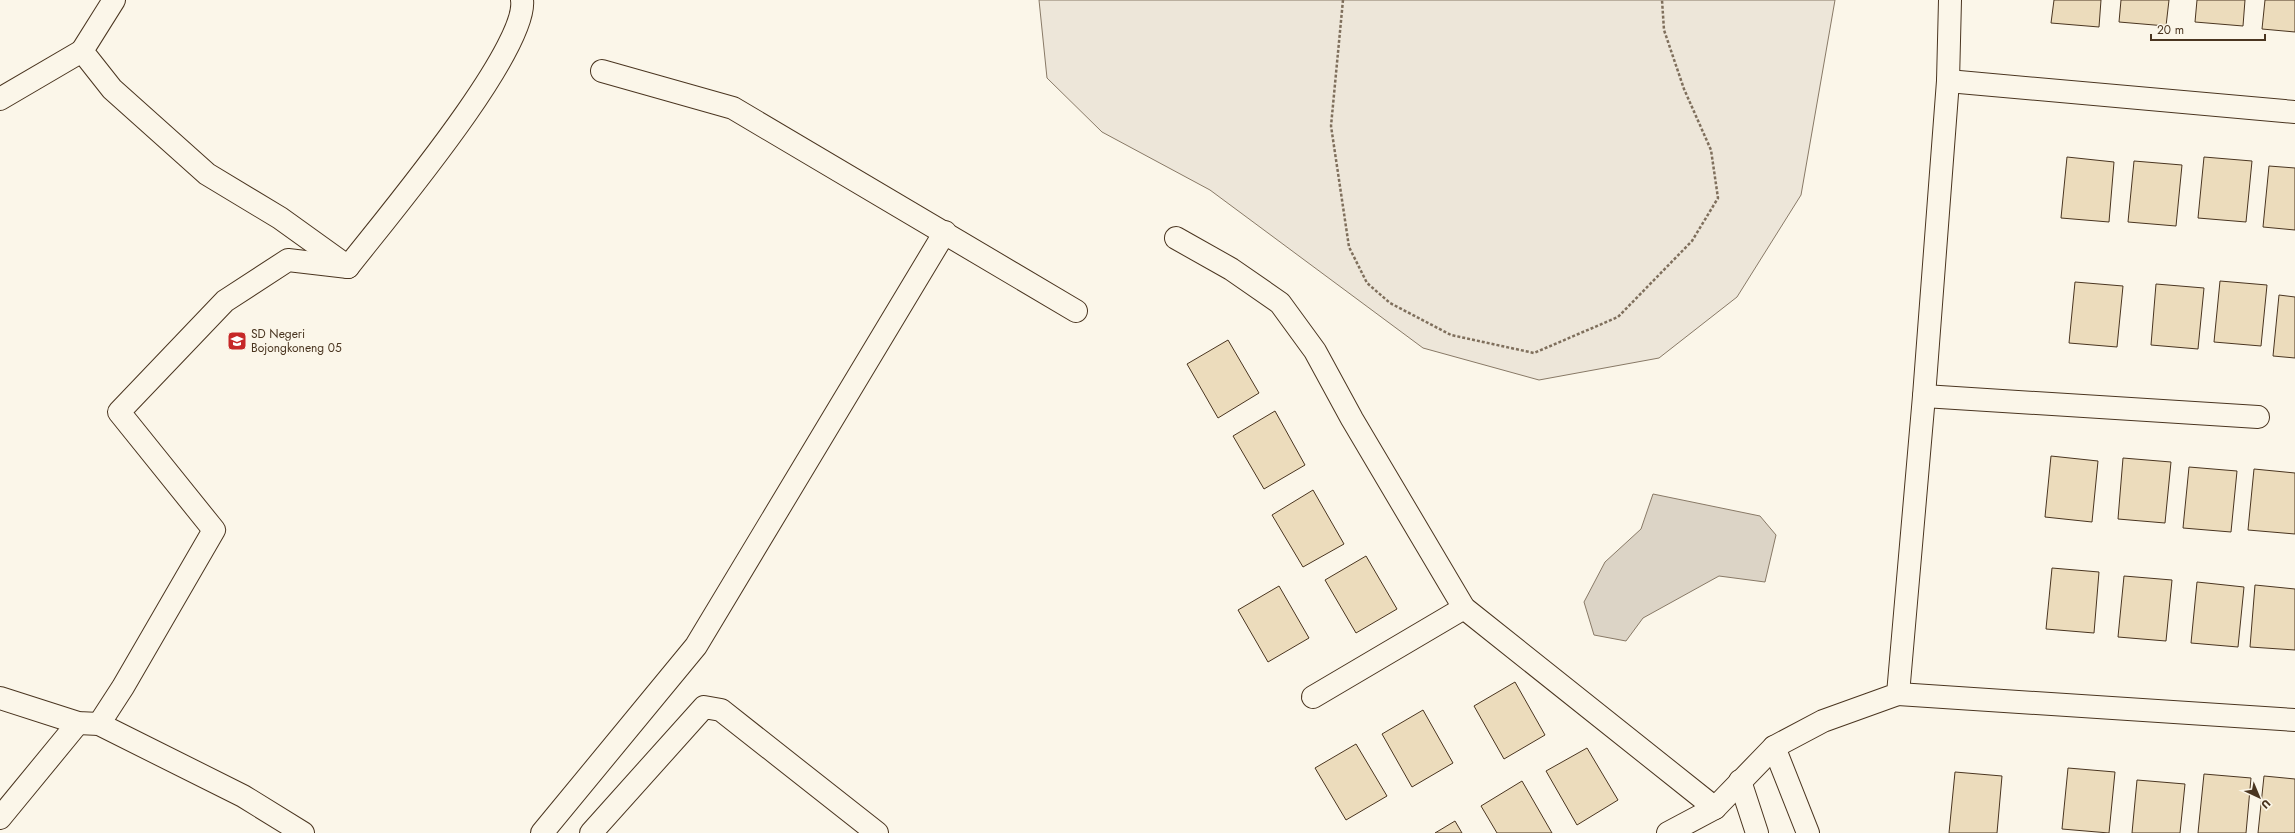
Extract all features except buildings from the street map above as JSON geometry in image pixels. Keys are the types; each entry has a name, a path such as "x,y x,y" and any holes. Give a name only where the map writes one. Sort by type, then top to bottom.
{"street":[{"path":"0,99 82,51 114,0"},
{"path":"348,267 470,109 515,35 522,0"},
{"path":"1898,694 1924,396 1948,81 1950,0"},
{"path":"82,51 112,89 207,174 280,218 348,267"},
{"path":"602,71 733,108 945,232 1076,311"},
{"path":"1948,81 2295,112"},
{"path":"542,833 696,646 945,232"},
{"path":"1176,238 1231,269 1280,303 1315,351 1352,419 1464,608 1715,808"},
{"path":"0,818 123,687 214,530 119,412 225,301 288,260 348,267"},
{"path":"1924,396 2258,417"},
{"path":"1313,697 1464,608"},
{"path":"1668,833 1715,808 1774,747 1823,721 1898,694 2295,720"},
{"path":"0,698 88,723 243,796 303,833"},
{"path":"591,833 704,707 720,710 877,833"},
{"path":"1774,747 1808,833"},
{"path":"1740,781 1757,833"}],"path":[{"path":"1343,0 1331,126 1349,247 1367,283 1390,303 1452,335 1534,353 1618,317 1692,241 1718,198 1711,150 1684,89 1664,30 1662,0"}],"shaded area":[{"path":"1039,0 1835,0 1801,195 1737,297 1659,358 1539,380 1423,348 1210,190 1102,132 1047,78"},
{"path":"1653,494 1760,516 1776,535 1765,582 1719,576 1643,618 1626,641 1594,635 1584,602 1605,562 1641,529"}],"place":[{"name":"SD Negeri Bojongkoneng 05","path":"237,341"}]}
